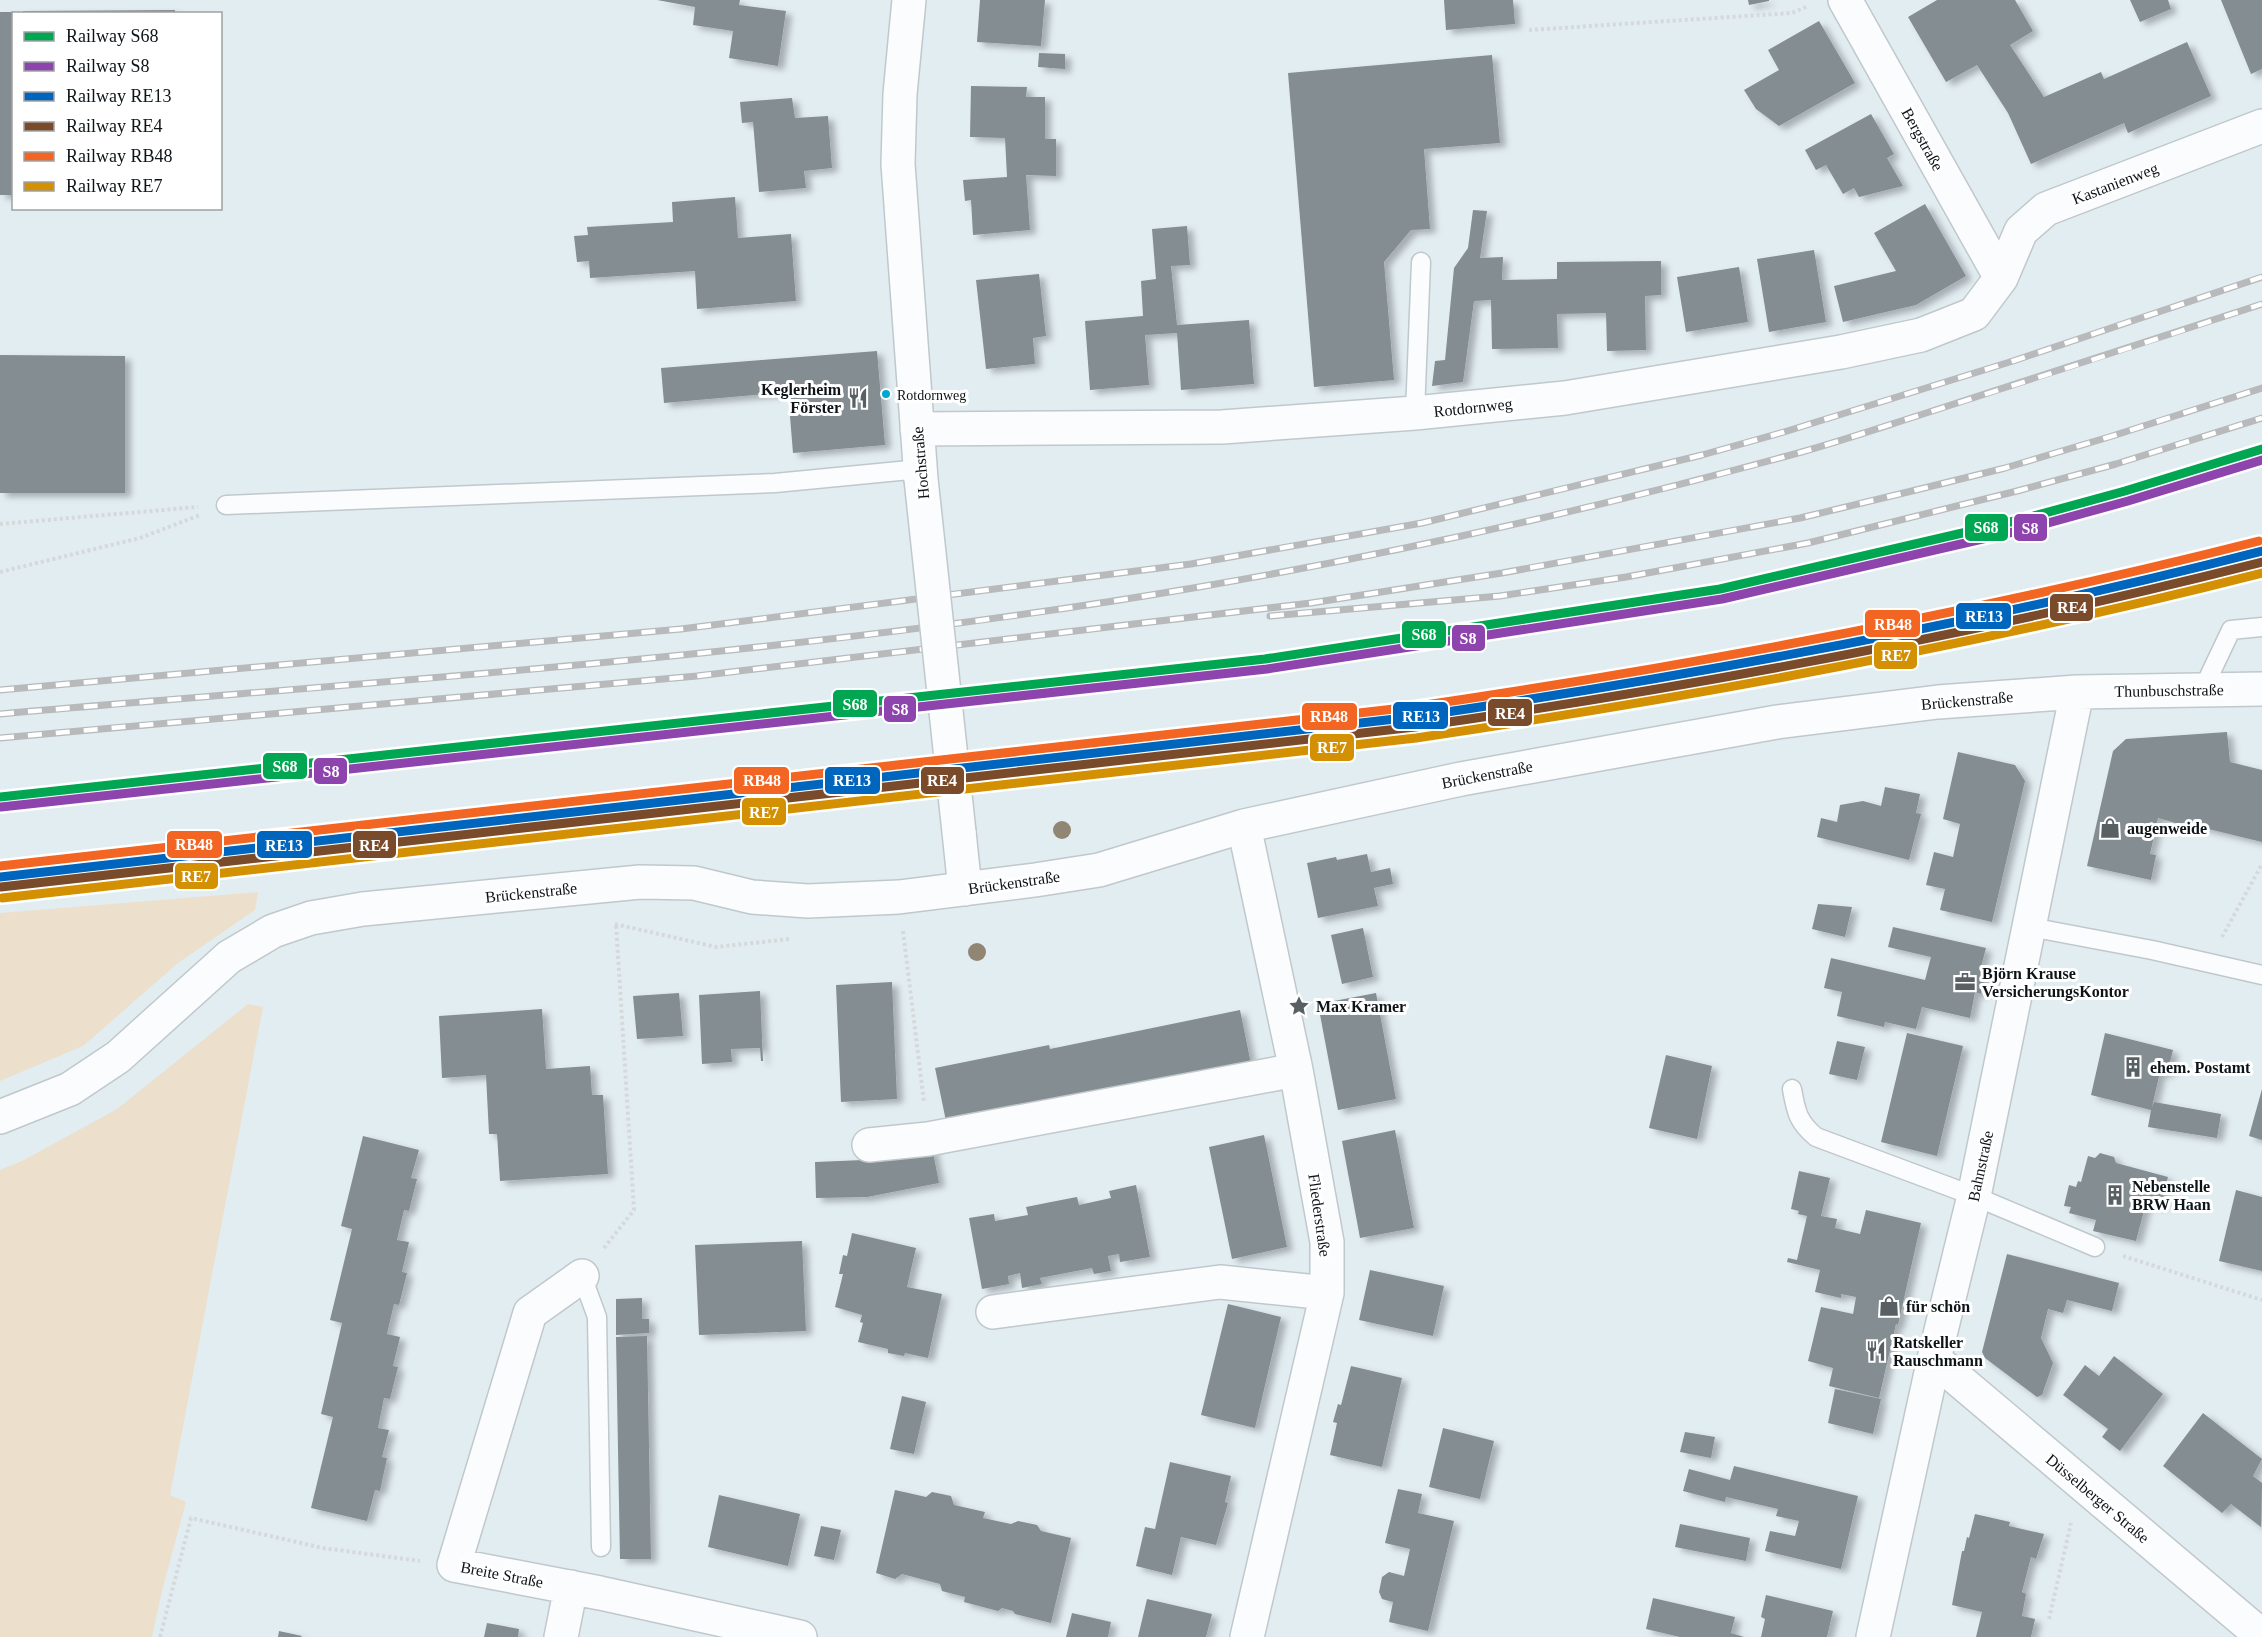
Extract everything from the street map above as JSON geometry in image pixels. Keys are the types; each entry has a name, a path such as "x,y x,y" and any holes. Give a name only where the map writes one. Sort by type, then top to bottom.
{"street":[{"name":"Hochstraße","path":"909,0 900,94 898,164 920,474 965,889"},
{"name":"Bergstraße","path":"1845,0 2001,278"},
{"name":"Kastanienweg","path":"2001,278 2021,231 2046,209 2262,126"},
{"name":"Rotdornweg","path":"917,429 1222,427 1415,413 1565,398 1841,352 1921,335 1974,314 2001,278"},
{"name":"Thunbuschstraße","path":"2077,692 2262,689"},
{"name":"Brückenstraße","path":"0,1118 70,1089 118,1056 229,957 273,931 311,918 363,909 640,882 694,883 752,897 808,901 880,899 965,889 1099,870 1244,826 1461,779 1777,722 1938,702 2077,692"},
{"name":"Bahnstraße","path":"1873,1637 1934,1359 1974,1196 2077,692"},
{"name":"Fliederstraße","path":"1244,826 1296,1070 1327,1242 1327,1293 1247,1637"},
{"path":"870,1144 928,1139 1296,1070"},
{"name":"Breite Straße","path":"582,1276 530,1313 453,1565 571,1587 800,1637"},
{"path":"993,1312 1220,1282 1327,1293"},
{"name":"Düsselberger Straße","path":"1934,1359 2262,1636"},
{"path":"561,1637 571,1587"}],"lane":[{"path":"1415,413 1421,262"},
{"path":"226,505 776,483 920,474"},
{"path":"2203,689 2231,630 2262,627"},
{"path":"2030,927 2262,975"},
{"path":"1792,1089 1796,1112 1804,1127 1816,1137 1974,1196 2096,1247"},
{"path":"582,1276 597,1317 601,1547"}],"path":[{"path":"1529,30 1792,13 1811,4"},
{"path":"0,524 226,505"},
{"path":"0,572 140,538 226,505"},
{"path":"2208,962 2262,864"},
{"path":"582,1276 634,1210 616,924 605,925"},
{"path":"903,926 928,1139"},
{"path":"2096,1247 2262,1300"},
{"path":"2049,1619 2080,1483"},
{"path":"160,1637 191,1518 323,1548 453,1565"}],"shaded area":[{"path":"258,892 255,910 178,963 83,1046 0,1081 0,913"},
{"path":"248,1004 263,1007 170,1495 186,1502 152,1637 0,1637 0,1170 24,1160 117,1109"}],"building":[{"path":"657,0 740,0 739,5 786,11 778,66 729,58 733,31 693,25 695,7"},
{"path":"980,0 1045,0 1041,46 977,42"},
{"path":"1444,0 1513,0 1515,24 1446,30"},
{"path":"1748,0 1769,0 1769,1 1749,5"},
{"path":"1937,0 2015,0 2033,31 2010,45 2044,97 2101,72 2104,79 2187,42 2211,96 2128,133 2124,123 2031,164 2008,113 1977,65 1946,82 1908,17"},
{"path":"2130,0 2168,0 2171,9 2140,22"},
{"path":"2221,0 2262,0 2262,69 2251,74"},
{"path":"175,10 175,12 23,12"},
{"path":"0,12 12,12 12,195 0,195"},
{"path":"1819,21 1855,83 1779,126 1756,109 1744,90 1779,70 1768,50"},
{"path":"1039,53 1065,54 1065,69 1038,67"},
{"path":"1492,55 1500,143 1424,149 1430,229 1411,230 1384,262 1394,380 1314,387 1288,73"},
{"path":"971,86 1027,87 1026,97 1045,97 1045,139 1056,139 1056,176 1026,175 1030,230 973,235 971,200 965,201 963,180 1007,177 1005,138 970,137"},
{"path":"792,98 795,118 828,116 832,168 804,171 806,188 759,192 753,122 742,123 740,102"},
{"path":"1871,114 1894,154 1887,158 1903,186 1859,197 1854,188 1843,194 1826,165 1816,170 1805,150"},
{"path":"735,197 738,238 791,234 796,301 697,309 695,271 590,278 589,261 577,262 574,236 588,235 587,227 673,222 672,202"},
{"path":"1925,204 1966,276 1916,305 1843,322 1834,286 1896,271 1874,233"},
{"path":"1473,210 1487,211 1480,258 1503,257 1502,280 1557,279 1557,262 1661,261 1661,295 1645,296 1646,350 1607,351 1606,313 1557,314 1558,348 1492,349 1491,300 1474,301 1463,382 1432,386 1435,361 1445,360 1454,268 1468,248"},
{"path":"1187,226 1190,265 1171,266 1177,325 1249,320 1254,384 1181,390 1177,333 1145,335 1149,385 1090,390 1085,321 1143,316 1141,281 1156,279 1152,229"},
{"path":"1814,250 1826,322 1769,332 1757,259"},
{"path":"1739,267 1748,322 1686,332 1677,277"},
{"path":"1039,274 1046,336 1033,338 1035,364 986,369 976,280"},
{"path":"877,351 885,445 793,453 788,392 664,403 661,368"},
{"path":"0,355 125,356 125,493 0,493"},
{"path":"2227,732 2230,762 2262,770 2262,842 2192,825 2193,828 2158,818 2150,854 2156,855 2151,880 2087,866 2113,751 2126,739"},
{"path":"1958,752 2015,765 2025,781 1992,922 1940,910 1945,889 1926,885 1934,852 1953,857 1960,824 1943,819"},
{"path":"1885,787 1920,794 1916,813 1921,814 1909,860 1817,837 1821,818 1837,822 1840,805 1863,801 1881,806"},
{"path":"1367,854 1371,872 1390,868 1393,884 1374,888 1378,906 1318,918 1307,863"},
{"path":"1818,904 1852,907 1845,937 1812,929"},
{"path":"1893,927 1986,948 1980,971 1986,972 1981,994 1975,992 1970,1018 1922,1007 1916,1029 1885,1022 1884,1027 1837,1016 1842,992 1824,988 1831,958 1925,980 1931,957 1888,947"},
{"path":"1363,928 1373,977 1342,984 1331,935"},
{"path":"892,982 897,1099 841,1102 836,985"},
{"path":"760,991 763,1061 761,1061 760,1048 731,1049 732,1062 702,1064 699,995"},
{"path":"679,993 683,1036 637,1039 633,996"},
{"path":"1376,993 1396,1099 1338,1110 1318,1004"},
{"path":"542,1009 546,1069 590,1066 592,1095 603,1095 608,1174 500,1181 497,1134 489,1134 486,1075 442,1078 439,1016"},
{"path":"1240,1010 1251,1064 1060,1102 1059,1097 946,1121 935,1068 1049,1045 1050,1049"},
{"path":"1907,1033 1963,1046 1937,1156 1881,1142"},
{"name":"ehem. Postamt","path":"2105,1033 2173,1050 2167,1074 2160,1072 2152,1107 2154,1102 2221,1114 2217,1138 2148,1127 2151,1110 2091,1095"},
{"path":"1837,1041 1865,1047 1857,1080 1829,1074"},
{"path":"1666,1055 1712,1066 1697,1139 1649,1128"},
{"path":"2262,1089 2262,1140 2249,1136"},
{"path":"1395,1130 1414,1228 1360,1238 1342,1141"},
{"path":"1264,1135 1287,1247 1232,1259 1209,1147"},
{"path":"363,1136 419,1150 411,1178 417,1179 409,1211 404,1210 397,1240 409,1242 402,1272 407,1273 399,1305 394,1304 387,1334 400,1337 393,1366 398,1367 390,1399 384,1398 378,1428 389,1430 382,1457 387,1458 380,1491 375,1490 367,1521 311,1508 333,1417 321,1414 342,1323 330,1320 352,1229 341,1226"},
{"path":"932,1147 939,1183 867,1197 816,1198 815,1162 864,1160"},
{"name":"Nebenstelle BRW Haan","path":"2100,1153 2114,1157 2116,1163 2168,1177 2160,1206 2146,1203 2136,1241 2093,1231 2096,1220 2069,1213 2071,1207 2064,1206 2069,1185 2076,1187 2078,1181 2081,1182 2088,1156 2095,1158"},
{"path":"1799,1171 1830,1178 1821,1216 1837,1219 1835,1228 1860,1234 1866,1210 1921,1223 1879,1398 1829,1386 1833,1368 1808,1361 1821,1307 1853,1314 1856,1297 1841,1294 1841,1298 1815,1292 1820,1270 1787,1262 1788,1258 1797,1260 1807,1216 1791,1209"},
{"path":"1136,1185 1150,1257 1120,1262 1119,1254 1108,1256 1111,1271 1094,1274 1092,1268 1040,1278 1042,1284 1022,1288 1020,1273 1008,1276 1009,1284 982,1289 969,1218 994,1214 995,1221 1028,1215 1026,1207 1077,1197 1079,1205 1111,1198 1109,1191"},
{"path":"2236,1190 2262,1197 2262,1271 2219,1261"},
{"path":"852,1233 916,1248 907,1287 942,1294 928,1358 905,1353 904,1356 888,1353 888,1349 858,1342 863,1323 860,1322 862,1315 835,1307 843,1274 839,1274 843,1255 847,1256"},
{"path":"802,1241 806,1331 699,1335 695,1245"},
{"path":"2007,1254 2119,1283 2112,1311 2067,1300 2063,1313 2048,1309 2041,1338 2053,1363 2042,1395 2037,1397 1985,1358 1982,1352"},
{"path":"1370,1270 1444,1286 1433,1336 1359,1320"},
{"path":"642,1298 642,1319 649,1319 649,1333 616,1335 616,1299"},
{"path":"1228,1304 1281,1317 1255,1428 1201,1415"},
{"path":"647,1336 651,1559 620,1559 616,1337"},
{"path":"2114,1356 2163,1394 2120,1451 2102,1437 2108,1429 2063,1395 2085,1365 2099,1376"},
{"path":"1351,1366 1402,1378 1382,1467 1330,1455 1337,1423 1333,1422 1338,1404 1341,1405"},
{"path":"1835,1389 1881,1399 1873,1434 1828,1423"},
{"path":"902,1396 926,1402 914,1454 890,1449"},
{"path":"2203,1413 2262,1459 2253,1476 2262,1483 2261,1527 2231,1504 2222,1513 2163,1466"},
{"path":"1443,1428 1494,1441 1480,1499 1429,1487"},
{"path":"1685,1432 1715,1437 1711,1458 1680,1452"},
{"path":"1170,1462 1231,1476 1225,1502 1228,1503 1216,1545 1181,1537 1172,1575 1136,1566 1145,1527 1155,1529"},
{"path":"1734,1466 1858,1496 1841,1569 1765,1551 1770,1531 1795,1536 1799,1521 1776,1516 1778,1509 1726,1497 1725,1502 1683,1491 1689,1469 1730,1480"},
{"path":"1398,1489 1422,1494 1418,1513 1454,1521 1428,1631 1389,1622 1393,1602 1382,1599 1379,1592 1382,1577 1389,1572 1404,1576 1410,1549 1385,1543"},
{"path":"895,1490 926,1497 932,1492 951,1496 954,1505 985,1512 983,1518 1011,1524 1018,1521 1037,1525 1041,1531 1071,1538 1051,1623 1015,1614 1013,1611 1002,1608 998,1611 964,1602 965,1597 942,1591 940,1584 902,1574 895,1579 876,1573"},
{"path":"719,1495 800,1514 788,1566 708,1547"},
{"path":"1975,1514 2010,1522 2009,1526 2044,1534 2036,1559 2031,1557 2022,1592 2026,1594 2022,1616 2035,1619 2031,1637 1976,1637 1982,1612 1952,1605 1962,1551 1964,1551 1967,1537 1969,1538"},
{"path":"1680,1524 1750,1538 1746,1561 1675,1547"},
{"path":"821,1526 841,1530 834,1560 814,1556"},
{"path":"1766,1595 1833,1611 1827,1637 1761,1637 1765,1619 1761,1617"},
{"path":"1653,1598 1735,1617 1731,1633 1744,1637 1680,1637 1646,1629"},
{"path":"1147,1599 1212,1614 1206,1637 1138,1637"},
{"path":"1072,1613 1111,1622 1108,1637 1066,1637"},
{"path":"487,1623 519,1629 518,1637 484,1637"},
{"path":"279,1631 302,1636 278,1637"}],"railway":[{"path":"0,690 681,629 1191,564 1422,523 1702,455 1784,432 2013,361 2262,277"},
{"path":"0,714 601,663 751,648 1050,611 1273,574 1495,529 1787,456 2006,388 2262,304"},
{"path":"0,738 697,676 1311,603 1502,573 1800,518 2005,468 2262,388"},
{"path":"1270,616 1500,596 1626,577 1808,543 2116,464 2262,418"}],"rail line":[{"name":"S68","path":"0,797 1265,659 1720,589 2023,519 2262,449"},
{"name":"S8","path":"1,807 1267,669 1722,599 2026,529 2262,460"},
{"name":"RB48","path":"0,866 1412,707 1626,673 1838,635 2049,591 2259,541"},
{"name":"RE13","path":"0,877 1413,717 1734,665 1840,645 2051,601 2262,551"},
{"name":"RE4","path":"1,887 1415,727 1628,694 1840,656 2052,612 2262,562"},
{"name":"RE7","path":"2,898 1416,738 1523,722 1841,666 2052,623 2262,573"}],"place":[{"name":"Rotdornweg","path":"886,394"},
{"name":"Keglerheim Förster","path":"858,398"},
{"name":"augenweide","path":"2110,828"},
{"name":"Björn Krause VersicherungsKontor","path":"1965,982"},
{"name":"Max Kramer","path":"1299,1006"},
{"name":"ehem. Postamt","path":"2133,1067"},
{"name":"Nebenstelle BRW Haan","path":"2115,1195"},
{"name":"für schön","path":"1889,1306"},
{"name":"Ratskeller Rauschmann","path":"1876,1351"}]}
